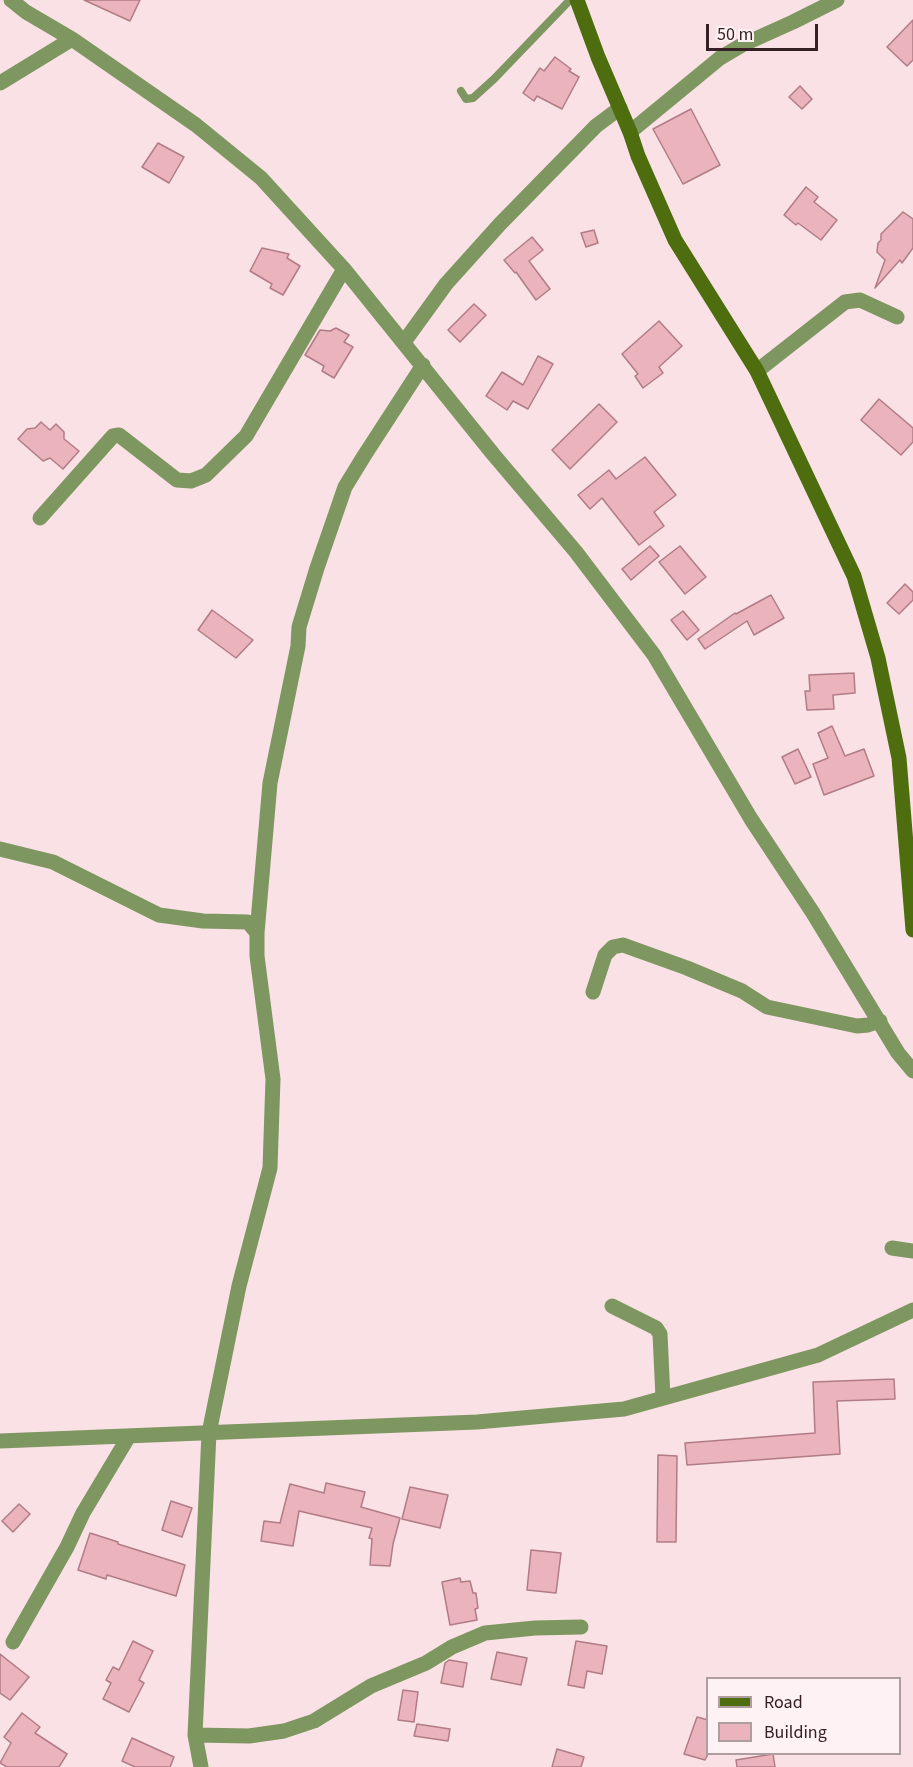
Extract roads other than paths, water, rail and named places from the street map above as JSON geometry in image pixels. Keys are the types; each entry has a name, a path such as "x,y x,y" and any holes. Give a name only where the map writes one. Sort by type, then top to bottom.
{"street":[{"path":"10,0 72,39 196,125 261,178 344,269 576,552 654,655 751,819 813,913 898,1053 913,1071"},
{"path":"630,132 720,58 742,45 837,0"},
{"path":"577,1 597,57 675,240 757,371 854,576 878,658 900,758 913,930"},
{"path":"0,83 72,39"},
{"path":"404,342 446,284 500,224 596,126 620,108"},
{"path":"40,518 113,436 119,435 177,480 191,481 206,475 246,436 344,269"},
{"path":"757,371 845,302 860,300 897,317"},
{"path":"201,1767 195,1735 209,1433 239,1286 270,1168 273,1079 257,956 257,933 270,783 298,646 299,627 345,487 423,365"},
{"path":"0,849 53,862 159,915 203,921 248,922 257,933"},
{"path":"593,992 605,955 613,947 623,945 742,991 767,1007 857,1026 879,1021"},
{"path":"892,1248 913,1251"},
{"path":"612,1306 656,1328 660,1334 663,1398"},
{"path":"0,1441 477,1422 624,1409 818,1355 913,1310"},
{"path":"13,1642 67,1547 82,1513 129,1436"},
{"path":"195,1735 249,1736 284,1731 314,1721 371,1686 426,1663 452,1647 485,1633 535,1628 580,1627"}],"lane":[{"path":"461,91 466,99 473,98 577,1"}]}
